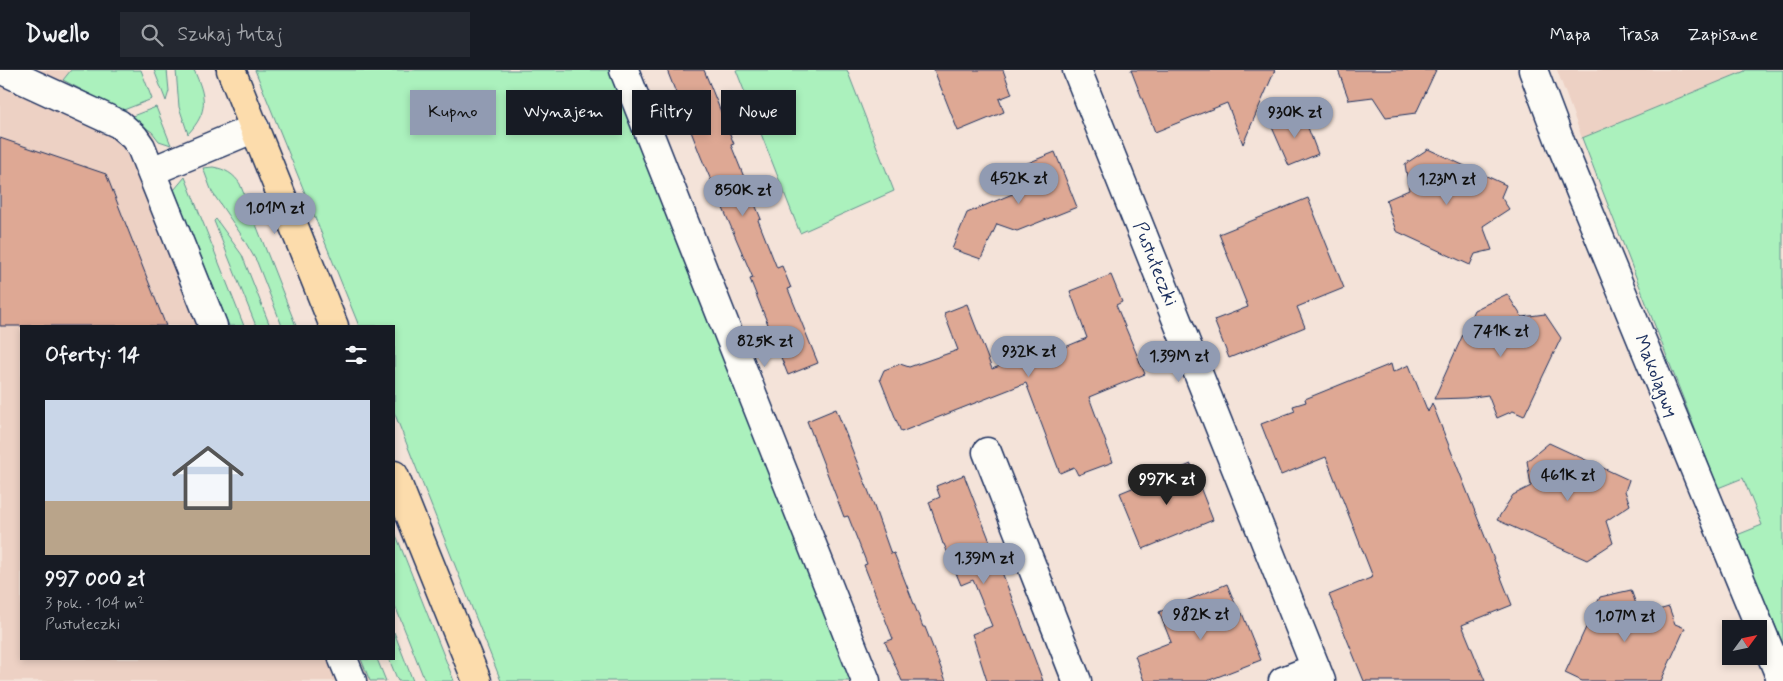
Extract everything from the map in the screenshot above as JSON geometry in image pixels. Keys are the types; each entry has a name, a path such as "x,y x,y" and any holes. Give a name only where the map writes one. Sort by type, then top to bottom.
{"main road":[{"path":"232,70 334,325"},
{"path":"395,477 477,681"}],"street":[{"path":"2,70 119,124 134,137 152,171 213,325"},
{"path":"624,70 866,681"},
{"name":"Pustułeczki","path":"1077,70 1318,675"},
{"name":"Makolągwy","path":"1533,70 1564,154 1782,681"},
{"path":"152,171 255,128"},
{"path":"987,452 1077,681"},
{"path":"343,660 352,681"},
{"path":"1283,681 1318,675"}],"shaded area":[{"path":"0,70 71,70 63,80 121,111 152,132 229,325 20,325 20,660 361,660 370,681 0,681"},
{"path":"1557,70 1745,70 1745,71 1582,138"}],"green space":[{"path":"71,70 141,70 152,99 121,111 63,80"},
{"path":"154,70 167,70 169,91 166,101"},
{"path":"176,70 194,70 203,96 202,111 195,126 188,134 179,107"},
{"path":"255,70 612,70 620,90 506,90 506,135 622,135 622,95 632,120 632,135 638,135 855,681 501,681 395,415 395,325 359,325"},
{"path":"736,70 847,70 894,191 800,233 762,135 796,135 796,90 744,90"},
{"path":"1745,70 1783,70 1783,644 1737,535 1762,525 1743,478 1718,488 1582,138"},
{"path":"156,107 171,145 159,141 152,132 130,117"},
{"path":"213,167 221,169 235,177 240,184 296,325 282,325 257,262 212,192 203,168"},
{"path":"185,177 244,325 229,325 174,190"},
{"path":"216,219 242,255 270,325 256,325 214,221"},
{"path":"395,533 454,681 425,681 395,606"},
{"path":"395,635 413,681 398,681 389,660 395,660"},
{"path":"361,660 377,660 386,681 370,681"}],"building":[{"path":"667,70 704,70 721,112 721,135 730,135 734,144 731,145 761,219 758,220 777,268 782,266 791,288 788,289 818,363 788,375 750,279 753,278 692,135 711,135 711,90 675,90"},
{"path":"934,70 1003,70 1012,94 999,99 1004,112 958,131"},
{"path":"1131,70 1275,70 1243,144 1227,103 1155,132"},
{"path":"1338,70 1436,70 1416,113 1386,117 1373,97 1349,100"},
{"path":"1302,112 1318,154 1289,166 1271,125"},
{"path":"0,138 106,174 166,325 0,326"},
{"path":"1428,149 1506,185 1501,197 1509,209 1483,226 1492,250 1475,254 1470,265 1396,231 1386,200 1409,190 1405,164"},
{"path":"1055,152 1077,207 1017,231 997,224 981,259 952,249 967,213 1017,192 1008,171"},
{"path":"1308,198 1344,288 1297,307 1305,327 1229,358 1214,320 1248,307 1219,234"},
{"path":"1111,275 1122,302 1116,305 1145,374 1089,397 1113,462 1078,475 1074,467 1060,473 1026,383 901,432 880,379 884,370 900,364 909,367 958,350 944,313 967,304 992,369 1021,358 1024,364 1087,338 1070,291"},
{"path":"1507,294 1522,317 1545,314 1561,338 1524,416 1513,411 1497,418 1488,395 1434,399 1474,310"},
{"path":"1391,364 1393,372 1409,365 1428,412 1432,403 1512,605 1462,625 1485,681 1364,681 1329,595 1373,577 1326,457 1281,475 1261,424 1295,411 1293,406 1306,402 1305,399"},
{"path":"836,409 891,554 894,553 946,681 902,681 885,642 893,639 864,565 867,564 848,516 844,517 807,421"},
{"path":"1549,443 1629,480 1625,491 1630,505 1606,521 1613,543 1587,560 1497,520 1513,495 1531,486 1527,461"},
{"path":"1191,464 1213,520 1143,549 1120,493"},
{"path":"964,475 1043,681 987,681 972,634 992,626 973,580 961,585 943,544 929,502 940,497 936,486"},
{"path":"1227,584 1239,613 1242,613 1261,660 1207,681 1144,681 1135,656 1171,642 1159,612"},
{"path":"1631,590 1640,615 1669,607 1675,624 1685,628 1661,681 1582,681 1565,673 1600,597"}]}
